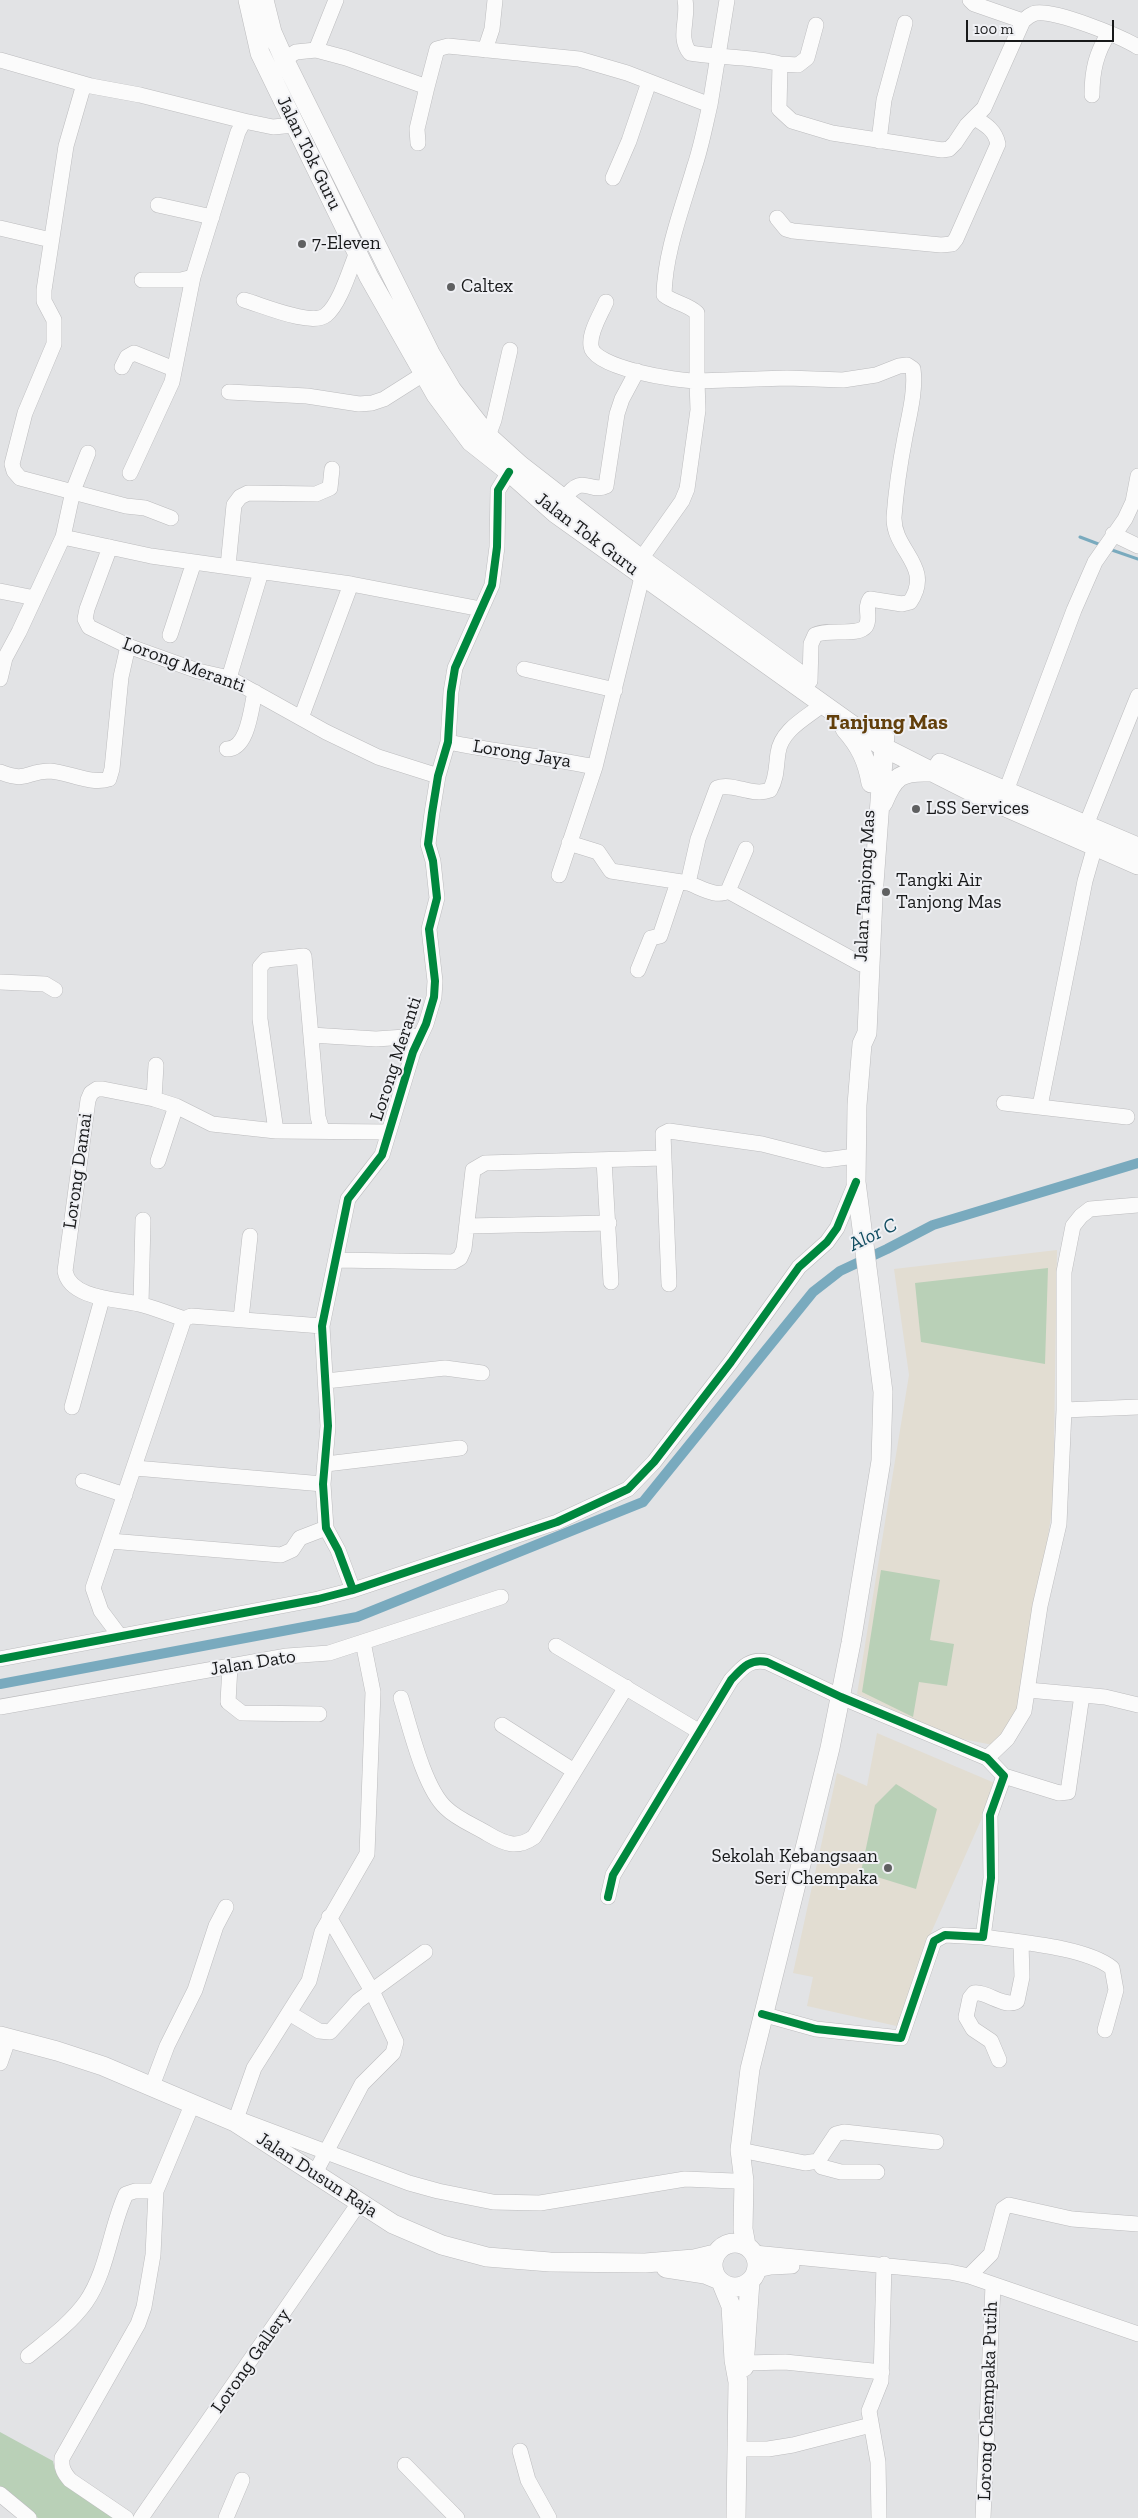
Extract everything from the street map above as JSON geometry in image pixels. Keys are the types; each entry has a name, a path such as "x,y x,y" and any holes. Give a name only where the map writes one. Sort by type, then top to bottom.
{"main road":[{"name":"Jalan Tok Guru","path":"248,0 260,53 369,276 436,394 471,442 555,514 642,568 810,681 879,737 933,772 976,794 1138,865"},
{"name":"Jalan Tok Guru","path":"264,0 272,32 284,59 430,353 452,390 488,436 520,465 564,499 642,568 841,719 1138,847"},
{"path":"340,218 358,208"},
{"path":"841,719 843,726 861,748 866,758 871,783"},
{"name":"Jalan Tanjong Mas","path":"740,2150 745,2096 762,2014 841,1697 877,1487 883,1438 883,1392 859,1214 855,1156 862,1044 858,1028 871,783 879,737"},
{"name":"Jalan Tanjong Mas","path":"862,1044 867,1033 878,816 879,737"},
{"path":"878,816 888,791 900,776 908,772 933,772"},
{"name":"Jalan Dusun Raja","path":"4,2036 74,2056 152,2086 192,2105 236,2120 359,2203 392,2224 419,2237 487,2257 542,2262 645,2263 694,2259 720,2249"},
{"path":"736,2518 738,2382 734,2360 731,2306 712,2267 732,2215 734,2181 740,2150"},
{"path":"738,2382 745,2363 752,2262 743,2229 744,2182 740,2150"},
{"path":"720,2249 740,2242 752,2262"},
{"path":"720,2282 740,2287 752,2262"},
{"name":"Jalan Dusun Raja","path":"645,2263 706,2274 720,2282"}],"street":[{"path":"316,50 336,0"},
{"path":"486,50 492,29 495,0"},
{"path":"686,0 683,36 685,46 690,53 718,58 759,58 780,64 798,65 807,58 816,25"},
{"path":"559,875 595,767 642,568 682,502 687,489 698,410 697,313 693,309 672,301 664,295 664,285 673,238 695,166 710,105 727,0"},
{"path":"970,0 974,4 1023,21"},
{"path":"780,64 779,109 784,116 792,121 832,133 935,150 949,149 990,98 1023,21 1030,15 1047,14 1109,33 1138,47"},
{"path":"879,141 884,100 905,23"},
{"path":"1092,95 1092,74 1100,47 1109,33"},
{"path":"418,142 417,129 437,49 448,46 579,59 628,74 710,105"},
{"path":"284,59 296,52 316,50 346,58 427,87"},
{"path":"0,60 84,84 140,94 244,121 273,127 295,125"},
{"path":"612,178 629,141 649,82"},
{"path":"84,84 66,146 44,301 54,320 54,344 25,414 12,464 14,471 20,478 48,487 73,491 126,506 155,511 171,518"},
{"path":"777,218 786,229 941,245 952,244 956,239 998,144 992,130 975,118"},
{"path":"130,473 172,382 193,278 238,132 244,121"},
{"path":"158,205 212,216"},
{"path":"0,228 52,240"},
{"path":"244,300 307,319 318,320 326,316 334,306 357,252"},
{"path":"142,280 182,280 193,278"},
{"path":"606,302 591,337 591,347 595,354 614,364 638,372 697,381 787,378 843,380 876,375 899,366 907,365 912,368 914,377 910,415 900,468 894,518 899,542 912,558 917,568 914,595 910,602 902,604 870,599 867,602 868,622 865,628 858,632 824,631 815,635 811,644 810,681"},
{"path":"488,436 494,420 510,350"},
{"path":"122,367 128,357 134,353 174,369"},
{"path":"564,499 577,486 583,484 600,488 606,486 617,414 622,399 638,372"},
{"path":"229,392 307,396 372,404 384,399 425,373"},
{"path":"0,679 5,658 63,537 73,491 88,453"},
{"path":"228,566 234,505 240,497 248,493 316,494 325,492 330,488 332,469"},
{"name":"Lorong Meranti","path":"353,1590 338,1550 326,1528 323,1484 328,1426 322,1326 348,1199 382,1155 434,997 436,981 429,928 437,898 436,879 428,844 438,776 448,742 451,692 455,668 492,585 495,569 498,490 508,472"},
{"path":"1006,791 1074,610 1095,562 1112,535 1125,519 1133,502 1138,476"},
{"path":"1112,535 1138,546"},
{"path":"63,537 151,556 350,584 481,609"},
{"name":"Lorong Meranti","path":"110,547 86,609 85,619 89,627 128,646 198,671 229,678 301,718 378,757 438,776"},
{"path":"170,635 194,562"},
{"path":"229,678 261,572"},
{"path":"301,718 350,584"},
{"path":"0,591 35,598"},
{"path":"0,772 19,778 50,771 100,781 109,779 112,768 121,676 128,646"},
{"path":"524,669 614,690"},
{"path":"227,748 234,748 238,745 244,734 255,692"},
{"path":"1086,825 1138,696"},
{"path":"638,970 651,938 660,936 683,882 717,788 723,787 752,793 770,790 775,782 779,746 793,726 822,705"},
{"name":"Lorong Jaya","path":"448,742 595,767"},
{"path":"569,843 598,852 612,871 683,882 717,894 728,890 746,849"},
{"path":"1040,1106 1085,881 1095,846"},
{"path":"728,890 861,964"},
{"path":"276,1131 260,1019 260,967 266,960 304,956 318,1118 322,1130"},
{"path":"0,982 45,984 55,990"},
{"path":"311,1034 376,1039 420,1036"},
{"path":"154,1099 156,1065"},
{"name":"Lorong Damai","path":"322,1326 191,1316 184,1319 141,1304 102,1298 72,1285 66,1279 64,1271 88,1100 91,1093 97,1089 154,1099 176,1106 212,1124 276,1131 389,1132"},
{"path":"1004,1103 1127,1117"},
{"path":"158,1161 176,1106"},
{"path":"669,1284 663,1158 664,1134 669,1131 762,1144 825,1160 855,1156"},
{"path":"337,1260 453,1262 460,1258 464,1249 471,1178 473,1170 478,1165 500,1161 663,1158"},
{"path":"604,1160 611,1282"},
{"path":"0,1658 260,1610 353,1590 558,1522 628,1488 654,1462 725,1370 798,1267 827,1242 837,1228 856,1182"},
{"path":"987,1758 1016,1726 1024,1711 1040,1606 1059,1524 1064,1410 1064,1272 1073,1226 1090,1209 1138,1205"},
{"path":"141,1304 142,1220"},
{"path":"466,1226 609,1223"},
{"path":"241,1319 250,1236"},
{"path":"72,1407 102,1298"},
{"path":"119,1635 101,1611 93,1588 184,1319"},
{"path":"326,1381 445,1368 482,1373"},
{"path":"1064,1410 1138,1407"},
{"path":"326,1464 460,1448"},
{"path":"135,1468 323,1484"},
{"path":"83,1481 125,1495"},
{"path":"110,1541 281,1555 292,1550 300,1538 326,1528"},
{"name":"Jalan Dato","path":"0,1707 287,1656 329,1653 501,1597"},
{"path":"363,1642 373,1692 367,1848 362,1864 329,1917 317,1945 309,1981 254,2068 236,2120 416,2185 493,2202 540,2203 668,2181 734,2181"},
{"path":"556,1646 700,1732"},
{"path":"608,1897 614,1875 731,1680 745,1665 759,1660 841,1697 987,1758 1004,1776 1059,1793 1068,1792 1082,1695"},
{"path":"230,1666 228,1702 242,1713 319,1714"},
{"path":"401,1698 417,1749 438,1800 447,1810 503,1842 515,1845 526,1842 534,1836 626,1687"},
{"path":"1028,1690 1105,1697 1138,1705"},
{"path":"502,1725 574,1771"},
{"path":"983,1937 991,1878 990,1816 1004,1776"},
{"path":"152,2086 167,2046 195,1990 216,1926 226,1907"},
{"path":"315,2174 362,2084 396,2048 395,2036 372,1991 329,1917"},
{"path":"762,2014 816,2030 901,2038 934,1941 945,1935 983,1937 1021,1943 1081,1954 1106,1963 1112,1968 1116,1990 1105,2030"},
{"path":"999,2060 991,2041 973,2030 966,2017 970,1998 974,1993 980,1993 1008,2003 1016,2001 1022,1977 1021,1943"},
{"path":"288,2013 318,2031 330,2032 358,2001 425,1952"},
{"path":"0,2062 4,2036"},
{"path":"126,2518 70,2480 64,2473 61,2465 62,2458 138,2324 144,2307 154,2255 156,2191 192,2105"},
{"path":"740,2150 805,2163 818,2161 836,2134 844,2132 936,2142"},
{"path":"818,2161 822,2167 830,2170 877,2172"},
{"path":"28,2356 69,2323 87,2300 101,2272 126,2194 135,2191 156,2191"},
{"name":"Lorong Gallery","path":"140,2518 359,2203"},
{"path":"969,2276 990,2254 1004,2209 1009,2205 1072,2219 1138,2224"},
{"path":"752,2262 771,2266 841,2262 884,2264 969,2276 1138,2334"},
{"path":"879,2518 878,2462 869,2411 881,2381 882,2372 884,2264"},
{"name":"Lorong Chempaka Putih","path":"983,2518 993,2285"},
{"path":"745,2363 784,2362 882,2372"},
{"path":"737,2449 768,2449 793,2445 871,2425"},
{"path":"520,2451 528,2480 549,2518"},
{"path":"405,2465 457,2518"},
{"path":"226,2518 242,2480"},
{"path":"0,2494 29,2518"}],"shaded area":[{"path":"1057,1250 1053,1505 1020,1708 1012,1723 993,1745 957,1738 857,1694 909,1375 894,1269"},
{"name":"Sekolah Kebangsaan Seri Chempaka","path":"877,1733 997,1784 923,1951 901,2027 807,2006 813,1977 793,1973 837,1773 867,1786"}],"green space":[{"path":"1048,1268 1045,1364 921,1342 915,1283"},
{"path":"881,1570 940,1580 930,1640 954,1644 947,1686 919,1682 913,1717 862,1692"},
{"path":"896,1784 937,1809 916,1889 861,1872 875,1805"},
{"path":"0,2432 53,2461 55,2470 114,2515 112,2518 38,2518 0,2487"}],"waterway":[{"path":"1080,537 1101,545"},
{"path":"1109,549 1138,559"},
{"name":"Alor C","path":"0,1684 357,1617 643,1502 813,1292 840,1271 933,1225 1138,1163"}],"cycle path":[{"path":"353,1590 338,1550 326,1528 323,1484 328,1426 322,1326 348,1199 382,1155 413,1052 426,1024 434,997 435,981 429,929 437,898 433,861 428,844 432,813 438,776 448,742 451,692 455,668 492,585 497,547 498,490 509,472"},
{"path":"0,1659 318,1599 353,1590 557,1522 628,1489 654,1462 731,1362 799,1267 827,1242 837,1228 856,1182"},
{"path":"608,1897 613,1875 731,1680 743,1668 756,1661 767,1662 841,1697 987,1758 1004,1776 990,1815 991,1878 983,1937 945,1935 934,1941 901,2038 816,2029 762,2014"}],"place":[{"name":"7-Eleven","path":"302,244"},
{"name":"Caltex","path":"451,287"},
{"name":"LSS Services","path":"916,809"},
{"name":"Tangki Air Tanjong Mas","path":"886,892"},
{"name":"Sekolah Kebangsaan Seri Chempaka","path":"888,1868"}],"district":[{"name":"Tanjung Mas","path":"887,723"}]}
